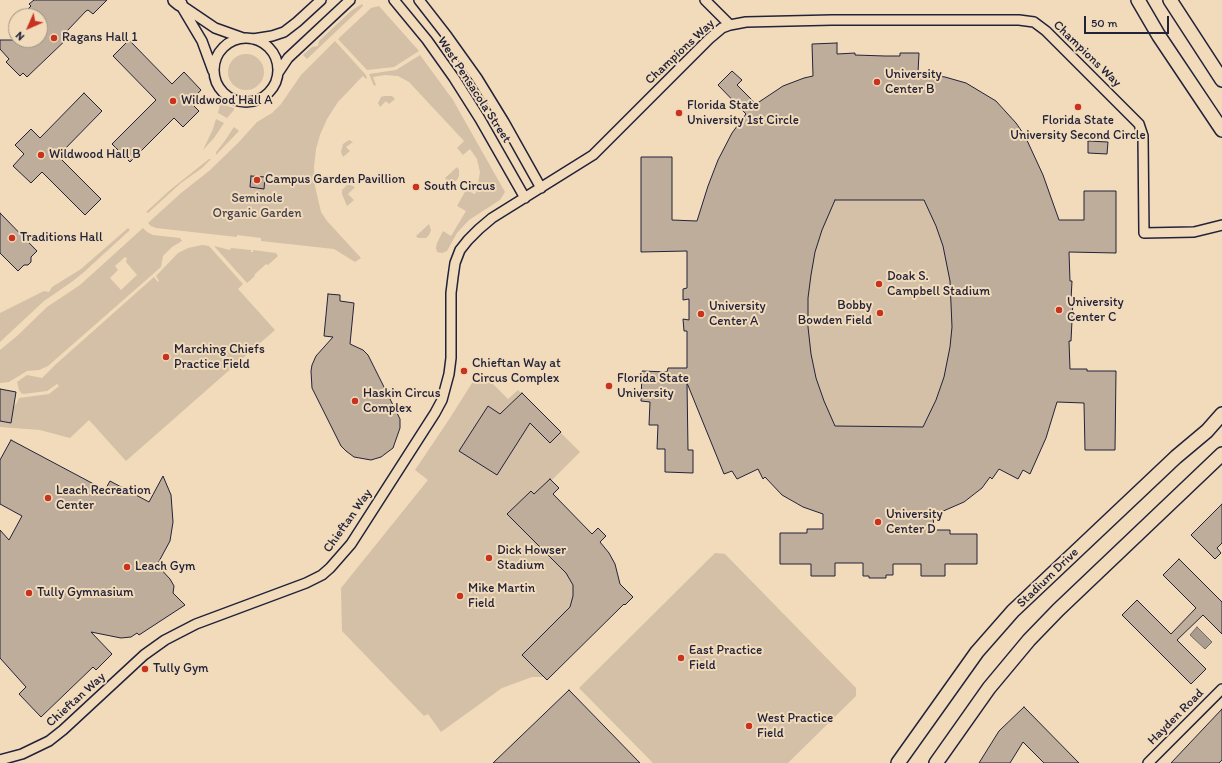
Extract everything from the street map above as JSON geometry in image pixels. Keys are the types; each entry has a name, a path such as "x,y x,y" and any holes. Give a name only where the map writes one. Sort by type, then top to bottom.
{"main road":[{"path":"1138,0 1167,48 1222,130"},
{"path":"1170,0 1222,80"},
{"name":"Stadium Drive","path":"898,763 977,652 1013,611 1171,462 1207,431 1222,414"},
{"path":"936,763 989,688 1029,640 1058,610 1222,454"}],"street":[{"path":"214,74 215,62 220,51 232,41 272,36 284,32 321,0"},
{"path":"178,2 202,41 218,86 226,95 235,100 246,102 256,100 265,95 274,84 277,75 288,58 350,0"},
{"name":"West Pensacola Street","path":"394,0 422,34 454,78 474,109 525,198"},
{"name":"West Pensacola Street","path":"419,0 448,36 477,78 504,122 541,188"},
{"path":"705,0 730,25"},
{"path":"178,2 215,28 261,42 269,49 275,59 277,75"},
{"name":"Champions Way","path":"525,198 593,156 709,39 730,25 746,22 832,20 1019,20 1034,22 1046,32 1139,124 1144,136 1144,233 1194,232 1222,225"},
{"name":"Chieftan Way","path":"0,760 23,759 56,735 144,655 165,640 196,624 306,583 322,575 330,568 350,544 442,400 449,374 451,358 451,293 455,263 460,250 479,229 492,218 525,198"},
{"name":"Hayden Road","path":"1148,763 1222,689"}],"green space":[{"path":"362,4 363,6 307,59 303,55 312,47 318,46 319,41 352,10"},
{"path":"379,6 419,51 394,67 367,70 338,39 371,8"},
{"name":"Seminole Organic Garden","path":"335,41 366,75 367,78 366,79 363,76 359,80 338,102 327,119 316,149 314,167 315,186 321,212 327,221 361,258 355,262 334,249 261,241 261,238 237,235 237,237 156,228 148,223 181,193 209,171 257,122 272,113 281,104 301,75"},
{"path":"250,54 259,59 263,65 263,79 259,85 250,90 242,90 233,85 229,79 228,68 233,59 239,55"},
{"path":"420,55 453,100 505,192 500,200 469,220 457,233 447,251 442,253 437,252 436,248 443,231 451,236 466,211 457,206 466,190 475,194 477,190 480,172 477,159 470,149 463,155 457,148 464,141 409,82 398,76 385,75 373,77 376,85 374,86 369,74 396,70"},
{"path":"392,96 395,99 389,104 386,101 380,107 378,103 381,97"},
{"path":"921,97 1010,474 999,469 992,479 963,458 792,457 763,479 758,469 713,325"},
{"path":"221,104 234,108 227,118 218,113"},
{"path":"216,119 224,123 214,138 203,150 213,129"},
{"path":"234,127 239,131 216,155 216,152"},
{"path":"349,140 353,142 346,147 350,151 343,157 341,152 343,144"},
{"path":"209,159 211,159 202,168 181,183 148,213 146,212 170,190"},
{"path":"457,167 459,170 459,176 457,180 453,182 447,181 445,178"},
{"path":"347,185 355,187 348,194 354,200 347,206 342,190"},
{"path":"429,224 431,230 429,235 426,238 418,238 416,236"},
{"path":"128,228 130,230 84,272 44,301 0,342 0,313 44,291 49,292 52,287 81,269"},
{"path":"143,228 153,235 180,238 182,241 172,247 163,256 161,267 48,366 39,370 27,371 9,382 0,383 0,350 47,307 80,285","holes":["125,257 127,258 126,262 137,275 121,290 110,278 118,270 115,266"]},
{"name":"Marching Chiefs Practice Field","path":"202,245 209,246 243,284 238,289 275,330 126,461 89,420 70,438 40,430 0,427 0,421 16,404 19,398 49,394 59,386 57,384 47,391 23,394 19,390 17,382 27,375 42,378 154,277 158,282 159,281 156,276 178,253 188,248"},
{"path":"214,246 230,250 231,248 251,250 251,252 253,252 253,250 276,253 278,256 268,265 266,264 247,283"},
{"name":"Dick Howser Stadium","path":"489,380 508,399 518,390 580,452 546,486 609,553 615,564 624,604 546,679 544,677 532,677 502,688 441,732 428,714 424,716 342,631 341,588 428,480 415,470 472,383"},
{"path":"715,553 725,554 856,688 856,696 788,763 653,763 579,688"}],"shaded area":[{"path":"1197,627 1212,642 1205,649 1190,635"}],"building":[{"name":"Ragans Hall 1","path":"34,0 107,0 93,14 88,10 86,11 67,31 71,35 27,77 23,73 20,76 6,62 9,59 0,49 0,40 8,40 8,48 48,48 48,8 29,8 31,6 29,4"},
{"name":"Wildwood Hall A","path":"129,40 172,84 184,72 201,90 190,102 199,111 183,127 174,118 130,162 112,144 156,100 113,56"},
{"name":"Doak S. Campbell Stadium","path":"837,43 837,54 855,53 855,55 900,56 900,53 919,53 918,73 945,77 966,83 996,101 1016,123 1025,136 1043,175 1059,220 1084,220 1084,191 1116,191 1116,253 1069,252 1070,281 1072,281 1071,300 1073,300 1071,341 1069,341 1070,369 1087,369 1087,371 1116,371 1115,450 1085,450 1084,403 1057,402 1046,438 1030,474 1023,470 1018,479 999,469 992,479 990,477 982,488 964,502 941,512 933,513 934,530 950,530 950,534 977,534 977,564 945,564 945,576 921,576 921,564 893,564 893,575 886,575 886,578 869,578 869,576 863,576 863,563 835,563 835,576 811,576 811,564 780,564 780,533 807,533 807,529 823,529 823,514 803,507 782,495 765,477 763,479 758,469 737,479 732,471 724,474 687,383 688,450 693,450 693,473 665,472 665,449 657,449 658,425 649,425 650,402 641,401 642,371 667,372 668,368 687,368 687,331 684,331 683,319 689,320 689,299 683,300 683,289 687,288 687,251 641,252 641,157 672,157 672,220 697,221 718,160 732,133 746,114 718,85 732,71 742,80 737,85 756,104 783,86 813,76 812,44","holes":["835,200 924,200 943,246 950,281 952,327 950,347 944,377 936,400 923,427 835,426 816,378 811,354 808,327 808,298 811,275 815,252 822,230"]},
{"name":"Wildwood Hall B","path":"84,93 102,111 58,156 101,199 85,215 42,172 31,183 13,166 24,154 15,145 31,129 40,138"},
{"path":"1088,141 1108,142 1107,154 1088,153"},
{"name":"Campus Garden Pavillion","path":"251,176 265,177 264,189 250,187"},
{"name":"Traditions Hall","path":"0,213 37,251 31,257 31,262 28,265 24,265 18,271 0,253"},
{"name":"Haskin Circus Complex","path":"328,294 340,295 340,301 354,303 350,344 363,350 368,355 400,419 400,428 393,448 381,457 371,460 354,457 341,446 312,388 312,365 316,356 333,337 324,336"},
{"path":"0,389 16,392 11,423 0,421"},
{"path":"522,393 561,432 550,443 530,423 497,475 459,451 488,406 500,414"},
{"path":"11,440 105,490 110,481 149,502 163,476 171,495 173,522 170,541 157,565 170,579 174,586 173,593 185,605 139,635 137,633 131,637 121,638 91,632 112,654 96,670 93,667 41,717 19,694 26,687 0,658 0,530 9,540 22,516 0,504 0,460"},
{"path":"550,479 559,488 553,494 592,534 598,528 606,536 600,542 609,553 615,564 620,584 633,597 625,605 624,604 547,680 522,655 570,607 573,596 573,585 566,573 507,514 531,491 534,494"},
{"path":"1222,504 1222,543 1217,548 1221,553 1215,559 1191,535"},
{"path":"1179,559 1222,602 1222,634 1203,615 1177,640 1206,669 1191,684 1122,615 1137,600 1171,634 1196,608 1163,575"},
{"path":"569,690 640,763 493,763"},
{"path":"1024,707 1079,763 1044,763 1023,742 1010,763 979,763 999,731"},
{"path":"1222,709 1222,760 1219,763 1171,763"}],"place":[{"name":"Ragans Hall 1","path":"54,38"},
{"name":"University Center B","path":"877,82"},
{"name":"Wildwood Hall A","path":"173,101"},
{"name":"Florida State University Second Circle","path":"1078,107"},
{"name":"Florida State University 1st Circle","path":"679,113"},
{"name":"Wildwood Hall B","path":"41,155"},
{"name":"Campus Garden Pavillion","path":"257,180"},
{"name":"South Circus","path":"416,187"},
{"name":"Traditions Hall","path":"12,238"},
{"name":"Doak S. Campbell Stadium","path":"879,284"},
{"name":"University Center C","path":"1059,310"},
{"name":"Bobby Bowden Field","path":"880,313"},
{"name":"University Center A","path":"701,314"},
{"name":"Marching Chiefs Practice Field","path":"166,357"},
{"name":"Chieftan Way at Circus Complex","path":"464,371"},
{"name":"Florida State University","path":"609,386"},
{"name":"Haskin Circus Complex","path":"355,401"},
{"name":"Leach Recreation Center","path":"48,498"},
{"name":"University Center D","path":"878,522"},
{"name":"Dick Howser Stadium","path":"489,558"},
{"name":"Leach Gym","path":"127,567"},
{"name":"Tully Gymnasium","path":"29,593"},
{"name":"Mike Martin Field","path":"460,596"},
{"name":"East Practice Field","path":"681,658"},
{"name":"Tully Gym","path":"145,669"},
{"name":"West Practice Field","path":"749,726"}]}
